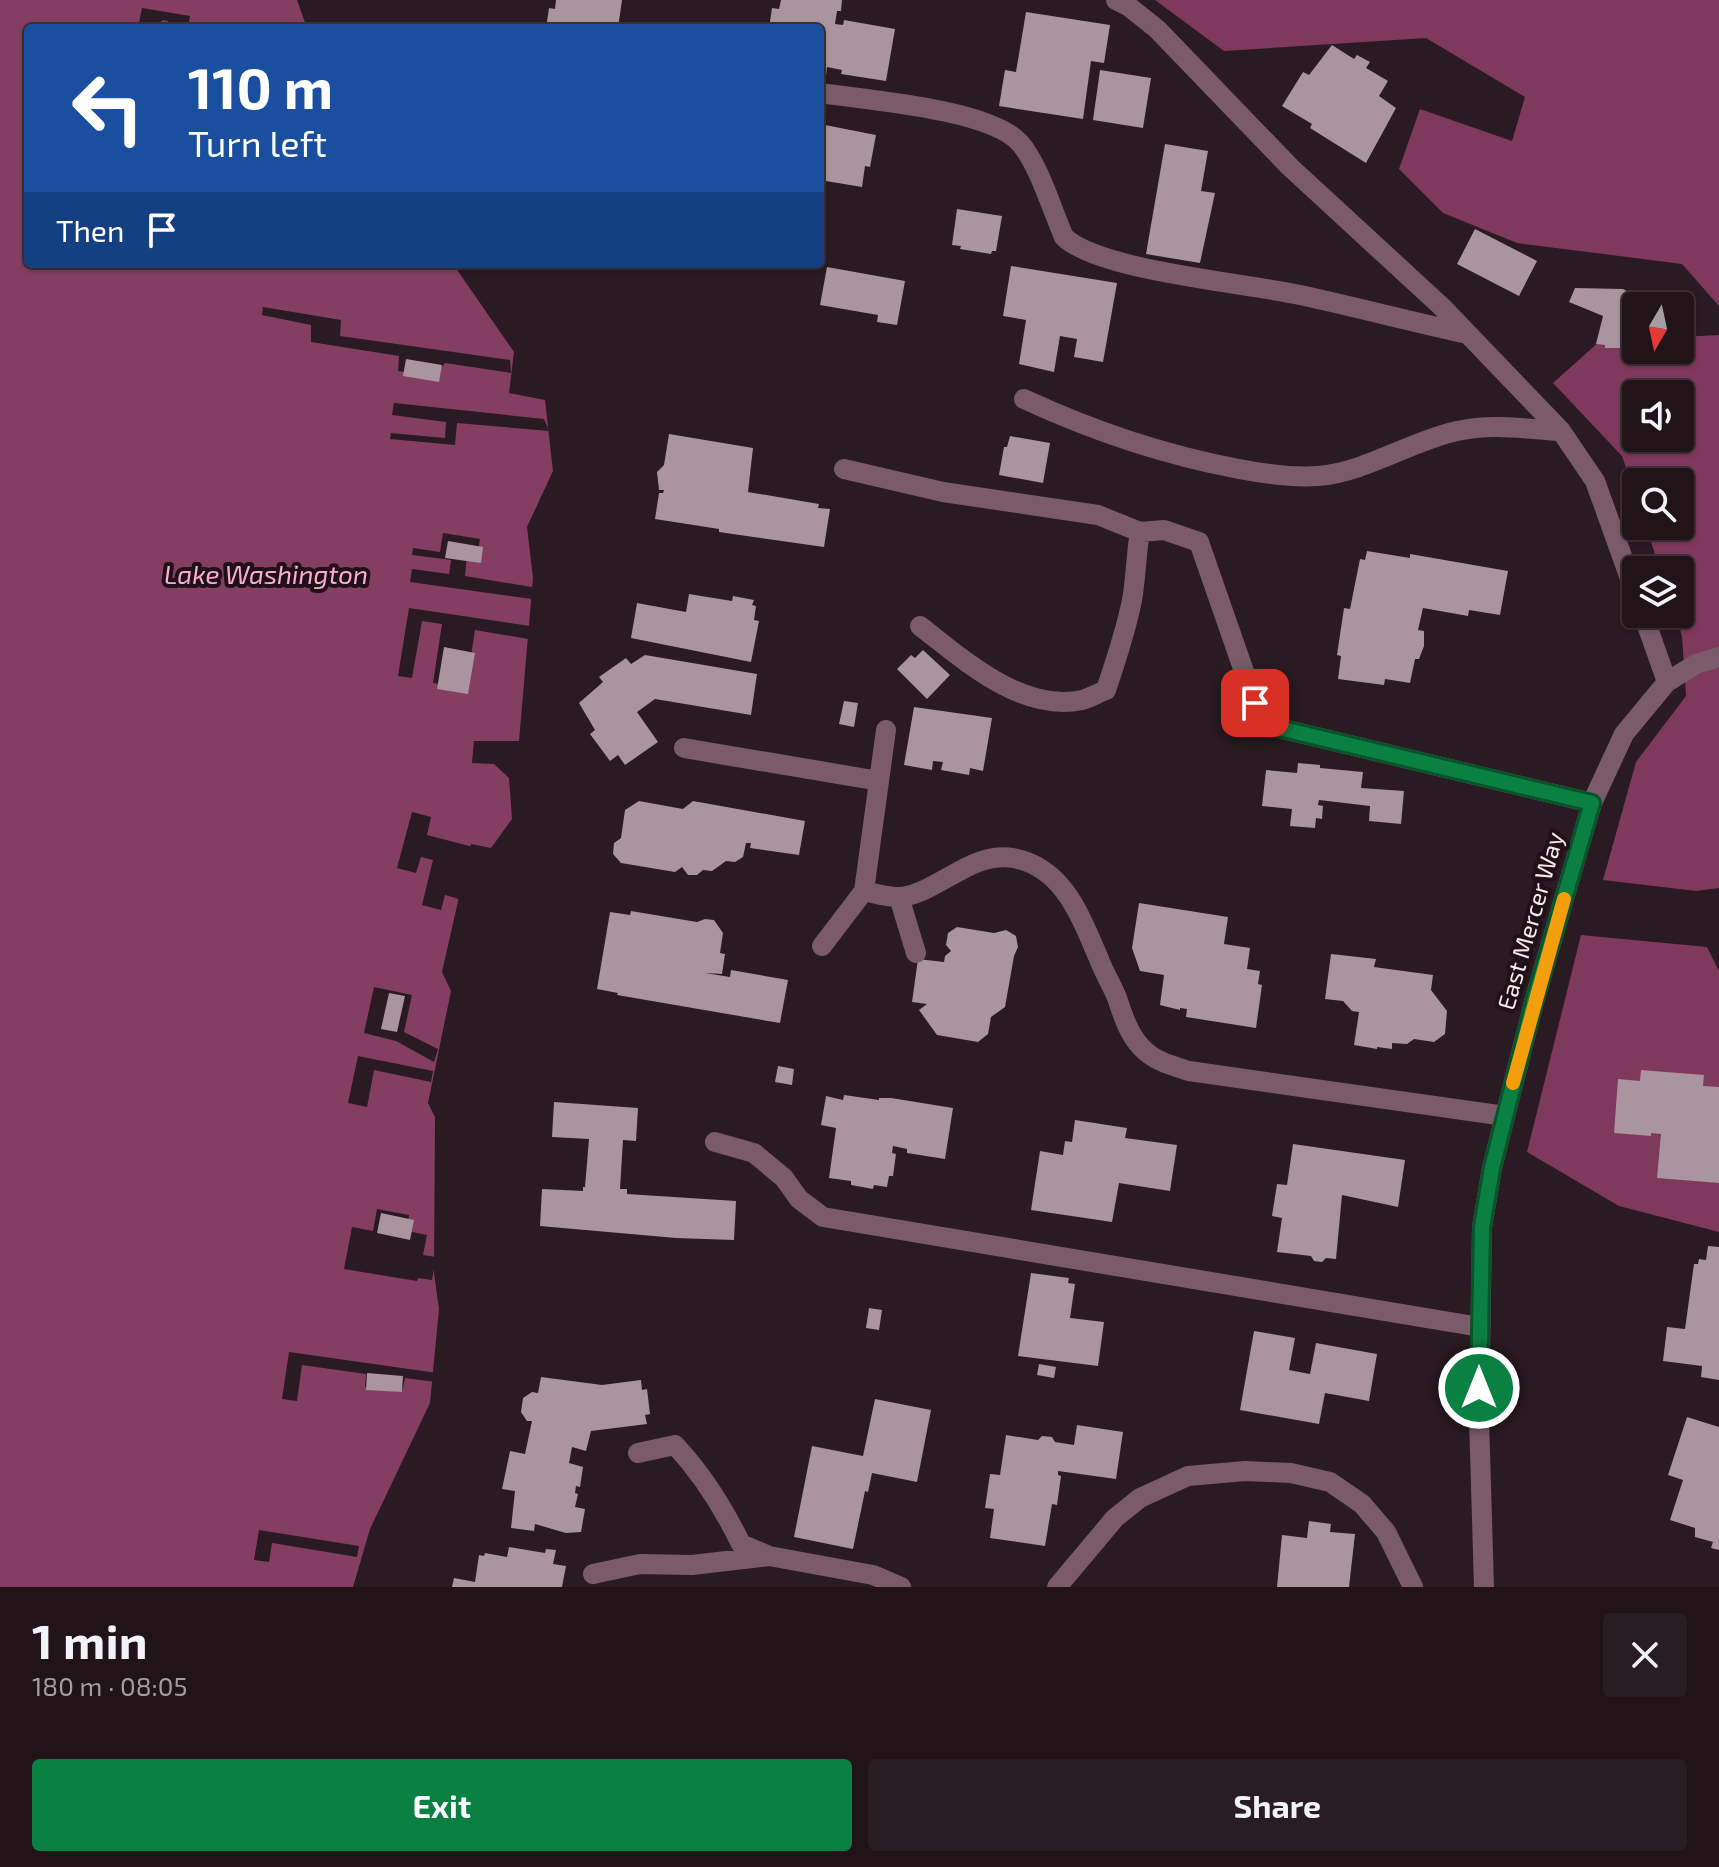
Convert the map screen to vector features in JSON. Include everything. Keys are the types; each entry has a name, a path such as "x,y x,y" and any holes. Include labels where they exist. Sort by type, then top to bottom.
{"street":[{"path":"1116,0 1157,29 1290,167 1468,334 1561,431 1595,481 1622,556"},
{"path":"824,94 976,120 1008,134 1025,150 1064,237 1073,246 1118,261 1300,295 1468,334"},
{"path":"1024,399 1101,432 1152,449 1275,476 1320,476 1456,431 1493,425 1561,431"},
{"path":"844,469 943,492 1098,515 1140,532 1164,530 1199,542 1255,703 1283,729 1592,803"},
{"path":"920,626 997,682 1022,693 1058,701 1084,700 1106,690 1121,647 1133,596 1134,564 1140,532"},
{"path":"1648,628 1667,682"},
{"name":"East Mercer Way","path":"1484,1587 1479,1418 1482,1227 1505,1116 1535,998 1592,803 1624,734 1667,682 1696,664 1719,657"},
{"path":"822,946 864,891 886,730"},
{"path":"684,748 879,781"},
{"path":"864,891 899,897 935,884 989,857 1014,858 1040,869 1061,884 1076,906 1125,1023 1140,1046 1159,1061 1189,1071 1505,1116"},
{"path":"899,897 916,953"},
{"path":"715,1142 754,1153 784,1178 799,1199 823,1217 1480,1327"},
{"path":"638,1453 675,1445 700,1471 741,1544 769,1556 873,1575 901,1587"},
{"path":"1057,1587 1115,1518 1140,1498 1188,1476 1245,1471 1291,1473 1330,1482 1362,1504 1386,1532 1413,1587"},
{"path":"593,1574 640,1564 692,1565 769,1556"}],"shaded area":[{"path":"1155,0 1719,0 1719,306 1682,264 1517,243 1443,213 1399,169 1420,109 1512,141 1525,97 1426,38 1224,51"},
{"path":"1719,335 1719,888 1696,891 1603,880 1636,762 1686,696 1679,628 1694,628 1694,556 1656,556 1650,540 1694,540 1694,468 1626,468 1622,456 1553,383 1600,341 1622,340 1622,364 1694,364 1694,336"},
{"path":"1581,935 1707,947 1719,971 1719,1232 1619,1206 1527,1152"}],"water":[{"name":"Lake Washington","path":"0,0 297,0 306,24 24,24 24,268 456,268 514,352 509,393 545,400 553,471 527,527 533,578 519,741 474,741 472,763 494,764 509,778 512,819 491,848 471,844 442,972 451,991 428,1103 435,1117 434,1273 439,1309 430,1403 370,1529 353,1587 0,1587"}],"pier":[{"path":"142,8 190,16 189,24 170,24 163,20 158,24 139,24"},
{"path":"263,307 341,320 340,336 510,360 511,373 445,363 434,377 398,371 399,356 311,342 311,325 262,315"},
{"path":"394,403 544,419 549,431 457,423 455,445 390,439 391,433 445,438 446,422 392,415"},
{"path":"443,533 480,539 477,557 467,556 465,576 532,587 532,599 410,582 412,569 449,574 451,560 412,555 413,548 440,552"},
{"path":"409,608 530,626 528,639 475,630 466,689 433,683 442,624 422,621 412,678 398,676"},
{"path":"412,812 431,817 427,835 473,847 459,899 445,895 441,910 422,905 433,860 421,857 416,873 397,868"},
{"path":"374,987 412,995 404,1032 438,1049 434,1062 396,1041 364,1033"},
{"path":"358,1056 433,1071 431,1082 374,1070 367,1107 348,1103"},
{"path":"377,1209 409,1215 407,1231 427,1235 423,1255 436,1257 432,1280 418,1278 417,1281 344,1269 352,1227 373,1231"},
{"path":"289,1352 437,1373 436,1382 405,1378 402,1392 365,1387 366,1374 302,1365 297,1401 282,1399"},
{"path":"259,1530 359,1546 357,1557 272,1543 269,1562 254,1560"}],"building":[{"path":"556,0 622,0 619,24 547,24 549,8 555,9"},
{"path":"781,0 842,0 835,24 843,25 844,20 895,29 886,81 841,74 842,70 827,67 824,76 824,24 770,24 772,8 779,9"},
{"path":"1026,12 1110,25 1104,63 1091,61 1083,119 999,106 1005,70 1016,72"},
{"path":"1332,45 1354,59 1357,55 1370,62 1366,68 1388,81 1379,96 1396,108 1366,163 1310,128 1312,124 1282,106 1303,72 1309,75"},
{"path":"1100,70 1151,78 1143,128 1093,120"},
{"path":"824,125 876,135 870,167 865,166 862,187 824,181"},
{"path":"1165,144 1208,151 1201,191 1215,193 1200,263 1146,254"},
{"path":"957,209 1002,216 996,251 991,254 952,245"},
{"path":"1475,229 1537,261 1519,296 1457,264"},
{"path":"1011,266 1117,283 1103,362 1074,357 1077,339 1060,336 1054,372 1019,364 1026,320 1003,316"},
{"path":"827,267 905,281 897,325 877,322 878,315 820,305"},
{"path":"1575,288 1623,289 1629,292 1622,292 1622,348 1605,348 1605,345 1596,344 1603,316 1569,302"},
{"path":"406,359 442,365 439,382 403,376"},
{"path":"669,434 753,448 748,492 819,504 818,508 830,509 824,547 655,519 659,493 664,490 659,490 657,472 664,465"},
{"path":"1010,436 1050,443 1043,483 999,475 1004,447 1007,447"},
{"path":"448,541 483,547 481,563 445,558"},
{"path":"1367,551 1410,558 1410,554 1508,571 1500,615 1469,610 1468,616 1423,608 1418,630 1424,631 1424,646 1419,659 1415,659 1410,683 1385,679 1384,685 1338,679 1341,656 1337,655 1344,608 1350,609 1360,559 1365,560"},
{"path":"689,594 732,601 733,596 754,600 754,620 759,621 751,662 631,638 637,603 686,612"},
{"path":"444,647 475,653 468,694 437,689"},
{"path":"923,650 950,675 927,699 897,669 911,655 915,658"},
{"path":"645,655 757,674 751,715 655,699 637,712 658,742 625,765 618,755 610,761 590,734 595,730 579,703 603,682 599,677 626,658 631,664"},
{"path":"844,701 858,703 854,727 839,724"},
{"path":"914,707 992,718 983,771 970,768 969,775 941,770 943,762 933,761 932,770 904,765"},
{"path":"1298,763 1363,772 1361,788 1404,791 1401,824 1369,821 1370,806 1319,800 1318,805 1323,806 1322,819 1316,818 1315,828 1290,826 1292,809 1262,806 1266,770 1297,773"},
{"path":"639,801 683,809 693,801 805,821 799,855 750,848 751,843 746,843 743,857 735,862 726,861 712,871 703,870 697,875 688,875 682,867 675,872 621,863 613,854 614,843 621,838 625,810"},
{"path":"1139,903 1228,917 1224,944 1250,948 1247,969 1260,971 1258,984 1262,985 1256,1028 1186,1017 1187,1009 1160,1005 1164,975 1140,971 1132,948"},
{"path":"631,911 697,922 714,920 723,933 720,953 725,954 722,974 705,973 730,977 731,970 788,980 780,1023 597,989 610,912 630,915"},
{"path":"957,927 994,933 1006,930 1016,936 1018,947 1005,1007 991,1017 988,1034 978,1042 937,1035 919,1010 927,1004 912,1002 918,959 944,962 951,951 946,945 948,933"},
{"path":"1331,954 1376,959 1374,967 1433,975 1431,990 1447,1011 1445,1034 1434,1042 1414,1039 1407,1044 1392,1043 1392,1049 1354,1045 1359,1012 1352,1011 1343,1001 1325,999"},
{"path":"389,993 405,996 397,1032 381,1029"},
{"path":"778,1066 794,1069 792,1085 775,1082"},
{"path":"1641,1070 1704,1075 1703,1086 1719,1087 1719,1183 1657,1178 1661,1134 1614,1133 1618,1079 1640,1081"},
{"path":"844,1095 879,1100 891,1098 953,1108 945,1159 907,1153 907,1149 893,1146 892,1153 896,1154 893,1176 889,1176 887,1187 874,1185 873,1189 851,1185 851,1181 829,1178 836,1128 821,1125 826,1096 843,1100"},
{"path":"554,1102 638,1108 636,1141 623,1140 620,1189 627,1189 627,1194 736,1201 734,1240 540,1226 542,1189 583,1191 585,1187 589,1139 552,1137"},
{"path":"1075,1120 1127,1128 1125,1138 1177,1145 1170,1191 1119,1183 1112,1222 1031,1210 1040,1151 1063,1155 1065,1141 1072,1142"},
{"path":"1293,1144 1405,1160 1398,1207 1342,1195 1336,1259 1326,1258 1322,1262 1314,1261 1311,1256 1277,1252 1282,1218 1272,1216 1277,1184 1287,1185"},
{"path":"381,1213 414,1220 410,1240 377,1233"},
{"path":"1708,1246 1719,1247 1719,1380 1701,1377 1702,1366 1663,1361 1667,1327 1685,1329 1694,1264 1698,1264 1699,1259 1706,1260"},
{"path":"1031,1273 1069,1278 1068,1283 1075,1284 1070,1318 1104,1322 1098,1366 1018,1356"},
{"path":"869,1308 882,1310 879,1330 866,1328"},
{"path":"1254,1331 1295,1338 1289,1370 1310,1374 1316,1343 1377,1354 1369,1401 1325,1393 1319,1424 1240,1410"},
{"path":"1039,1364 1056,1367 1054,1378 1037,1375"},
{"path":"367,1373 403,1376 402,1392 366,1390"},
{"path":"541,1377 602,1385 641,1380 642,1390 647,1389 650,1414 645,1415 647,1424 591,1431 586,1451 572,1447 569,1463 583,1467 580,1487 576,1486 575,1493 578,1494 575,1507 585,1509 581,1532 566,1533 535,1524 534,1531 511,1528 515,1491 502,1489 510,1451 525,1454 532,1421 527,1421 521,1412 523,1398 532,1392 538,1393"},
{"path":"875,1399 931,1410 917,1482 872,1473 868,1492 865,1491 853,1549 794,1537 812,1446 863,1456"},
{"path":"1687,1417 1719,1427 1719,1550 1711,1548 1713,1542 1695,1537 1695,1528 1670,1520 1683,1480 1668,1475"},
{"path":"1077,1425 1123,1432 1116,1479 1058,1471 1061,1476 1057,1505 1052,1504 1045,1546 990,1538 994,1509 985,1508 990,1474 1000,1475 1006,1435 1038,1440 1042,1436 1052,1437 1055,1442 1074,1445"},
{"path":"1309,1521 1331,1524 1330,1532 1355,1534 1349,1587 1277,1587 1282,1535 1307,1538"},
{"path":"509,1547 545,1553 546,1549 556,1550 553,1564 566,1566 562,1587 452,1587 454,1578 475,1582 479,1555 484,1556 485,1553 507,1557"}],"slow traffic":[{"path":"1513,1083 1564,899"}],"route":[{"path":"1255,703 1283,729 1592,803 1535,998 1492,1168 1482,1227 1479,1388"}]}
